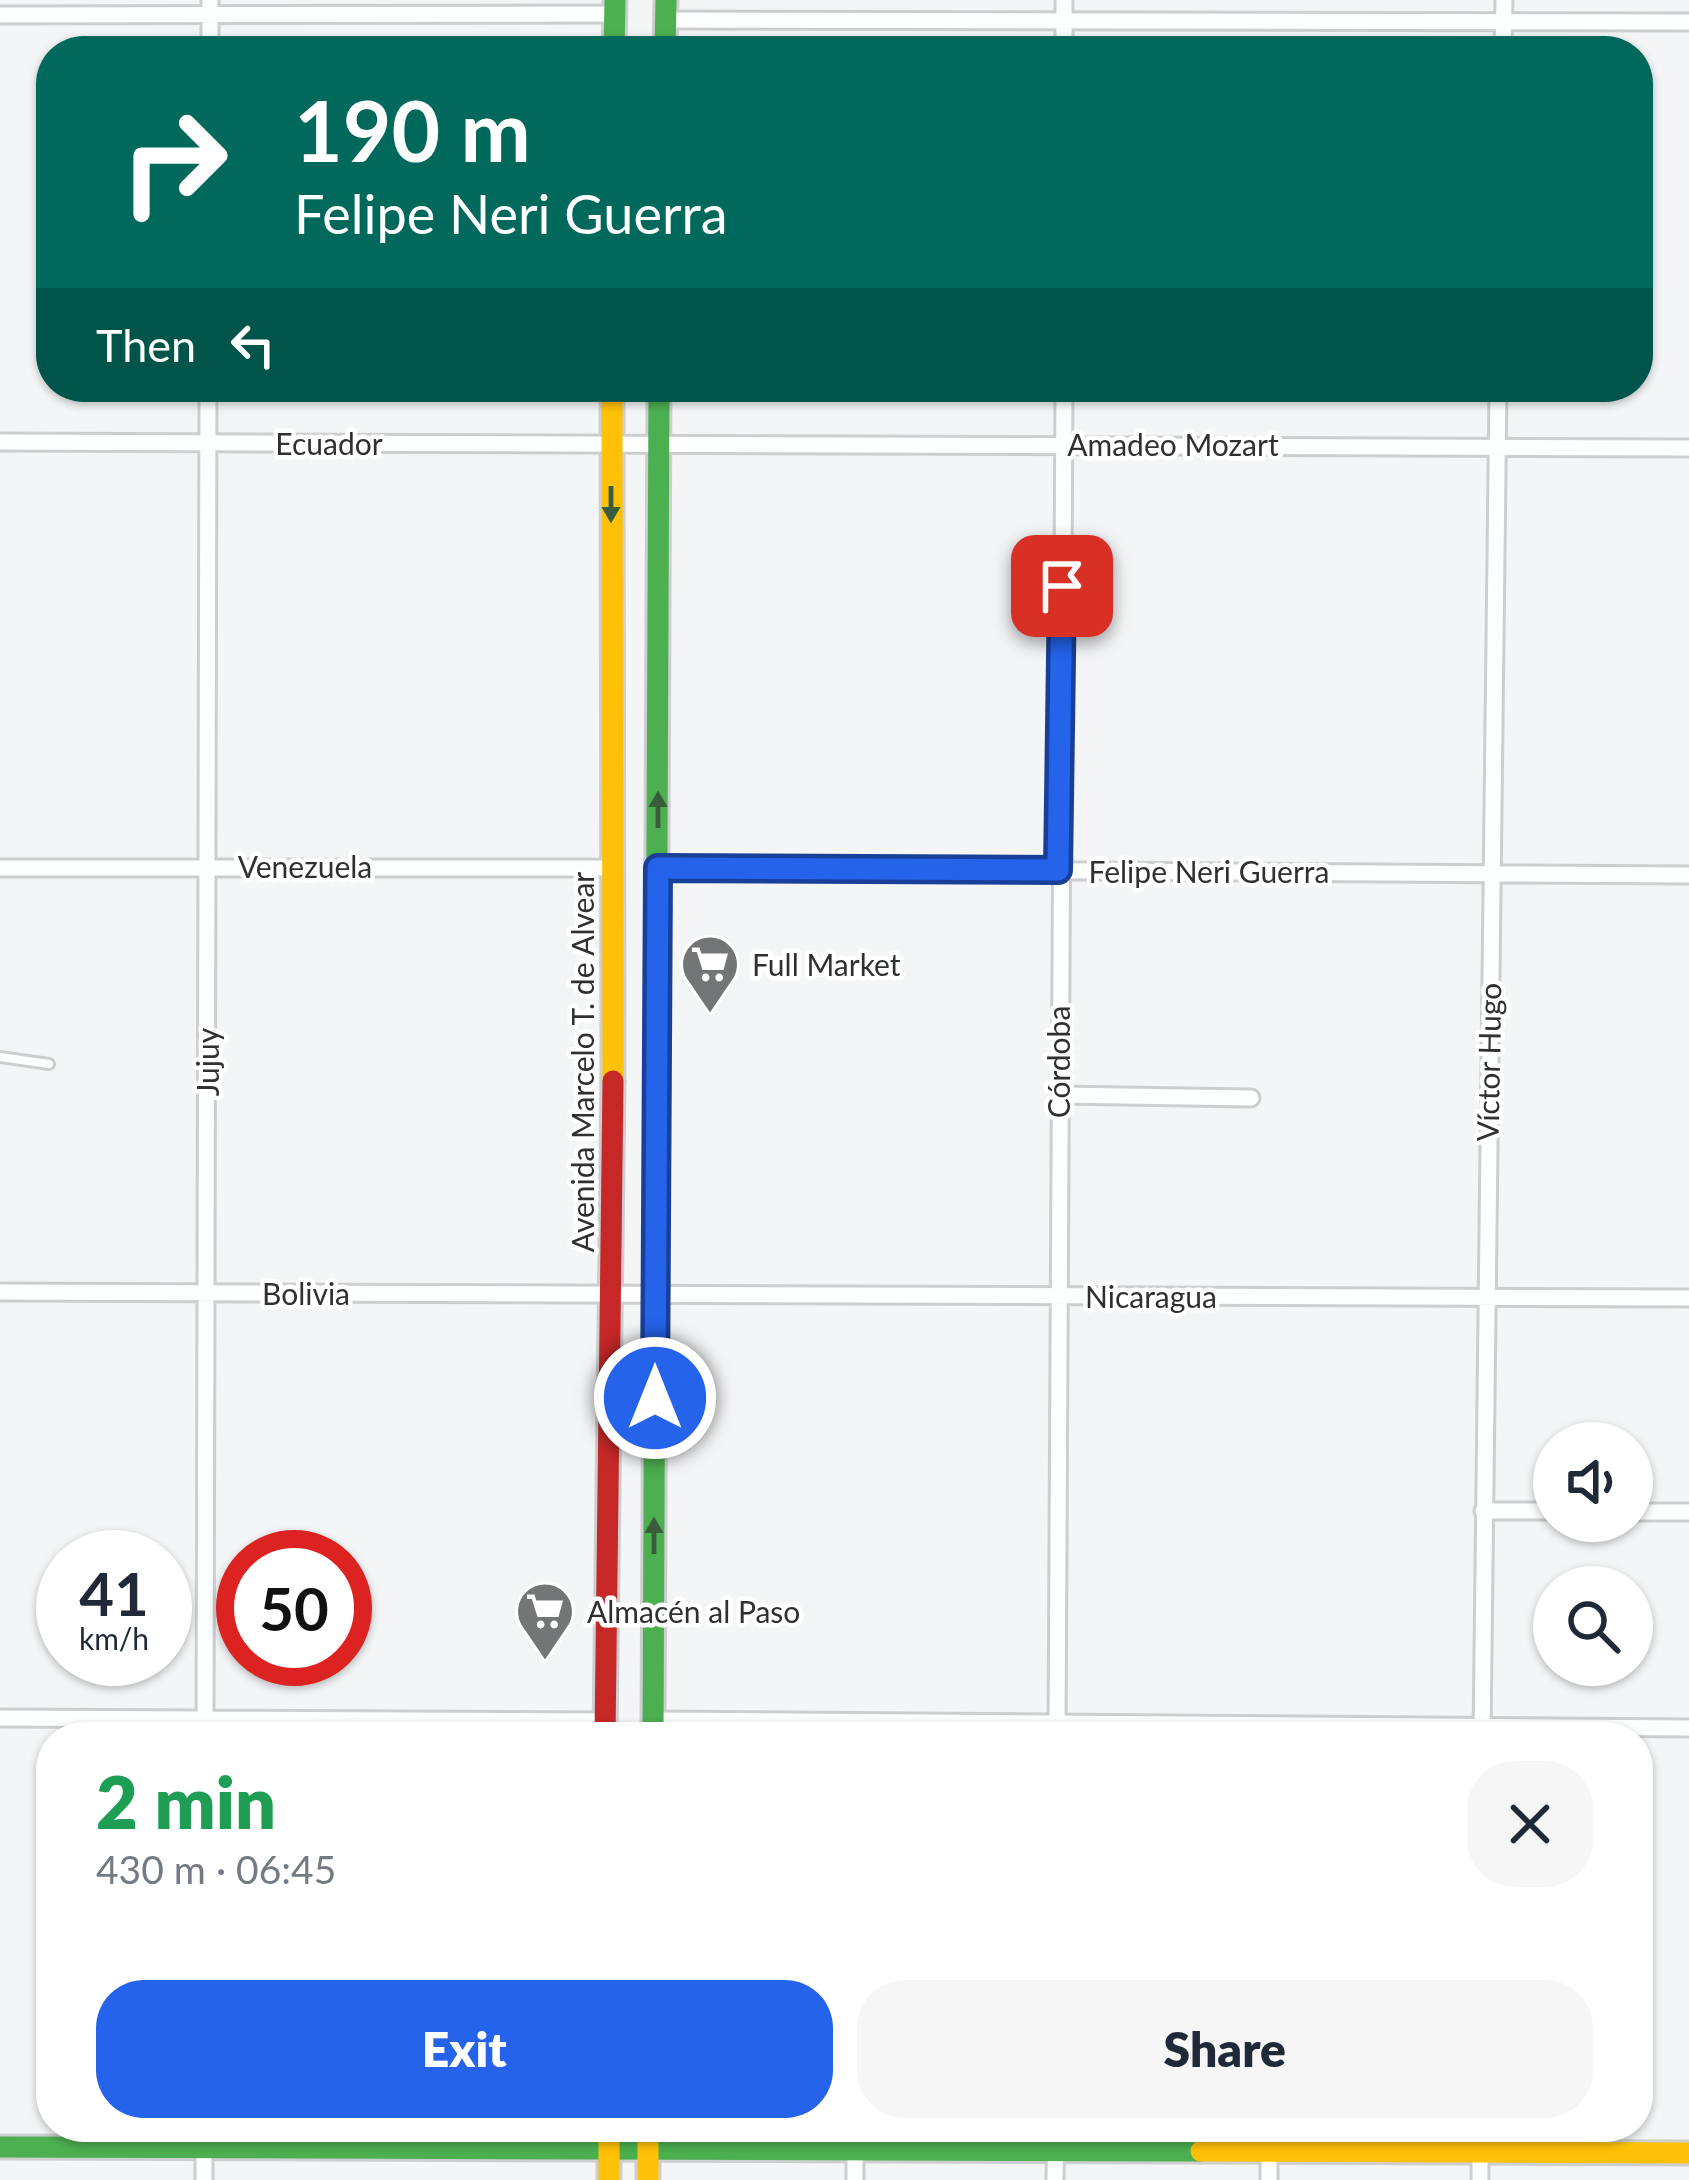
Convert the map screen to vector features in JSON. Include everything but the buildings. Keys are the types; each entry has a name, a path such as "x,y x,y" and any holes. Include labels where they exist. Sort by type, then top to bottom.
{"main road":[{"name":"Avenida Marcelo T. de Alvear","path":"605,1722 613,1295 612,402"},
{"path":"654,1722 659,402"},
{"path":"0,2147 102,2142"},
{"path":"609,2142 609,2180"},
{"path":"648,2142 648,2180"},
{"path":"742,2142 855,2148 976,2142"},
{"path":"1127,2142 1269,2150 1689,2153"}],"street":[{"path":"1064,0 1064,36"},
{"path":"1504,0 1504,36"},
{"path":"0,15 210,8 615,7"},
{"path":"666,10 1064,19 1689,22"},
{"name":"Jujuy","path":"205,1722 208,402"},
{"name":"Córdoba","path":"1057,1722 1064,402"},
{"name":"Víctor Hugo","path":"1482,1722 1498,402"},
{"name":"Ecuador","path":"0,442 658,441"},
{"name":"Amadeo Mozart","path":"658,441 1689,448"},
{"name":"Venezuela","path":"0,868 610,868"},
{"name":"Felipe Neri Guerra","path":"658,868 1689,875"},
{"path":"1058,1096 1251,1098"},
{"name":"Bolivia","path":"0,1292 613,1295"},
{"name":"Nicaragua","path":"613,1295 1689,1298"},
{"path":"1484,1511 1533,1511"},
{"path":"1653,1512 1689,1512"},
{"path":"0,1718 82,1722"},
{"path":"1653,1729 1689,1728"},
{"path":"204,2142 204,2180"},
{"path":"1055,2180 1056,2142"},
{"path":"1480,2142 1480,2180"},
{"path":"855,2148 855,2180"},
{"path":"1269,2150 1269,2180"}],"lane":[{"path":"0,1057 49,1064"}],"traffic: fast":[{"path":"614,36 615,0"},
{"path":"665,36 666,0"},
{"path":"653,1722 659,402"},
{"path":"0,2147 1201,2151"}],"traffic: slow":[{"path":"612,402 613,1081"},
{"path":"609,2142 609,2180"},
{"path":"648,2142 648,2180"},
{"path":"1201,2151 1689,2153"}],"traffic: jam":[{"path":"605,1722 613,1081"}],"place":[{"name":"Full Market","path":"710,1015"},
{"name":"Almacén al Paso","path":"545,1662"}],"route":[{"path":"655,1398 658,868 1058,870 1062,586"}]}
